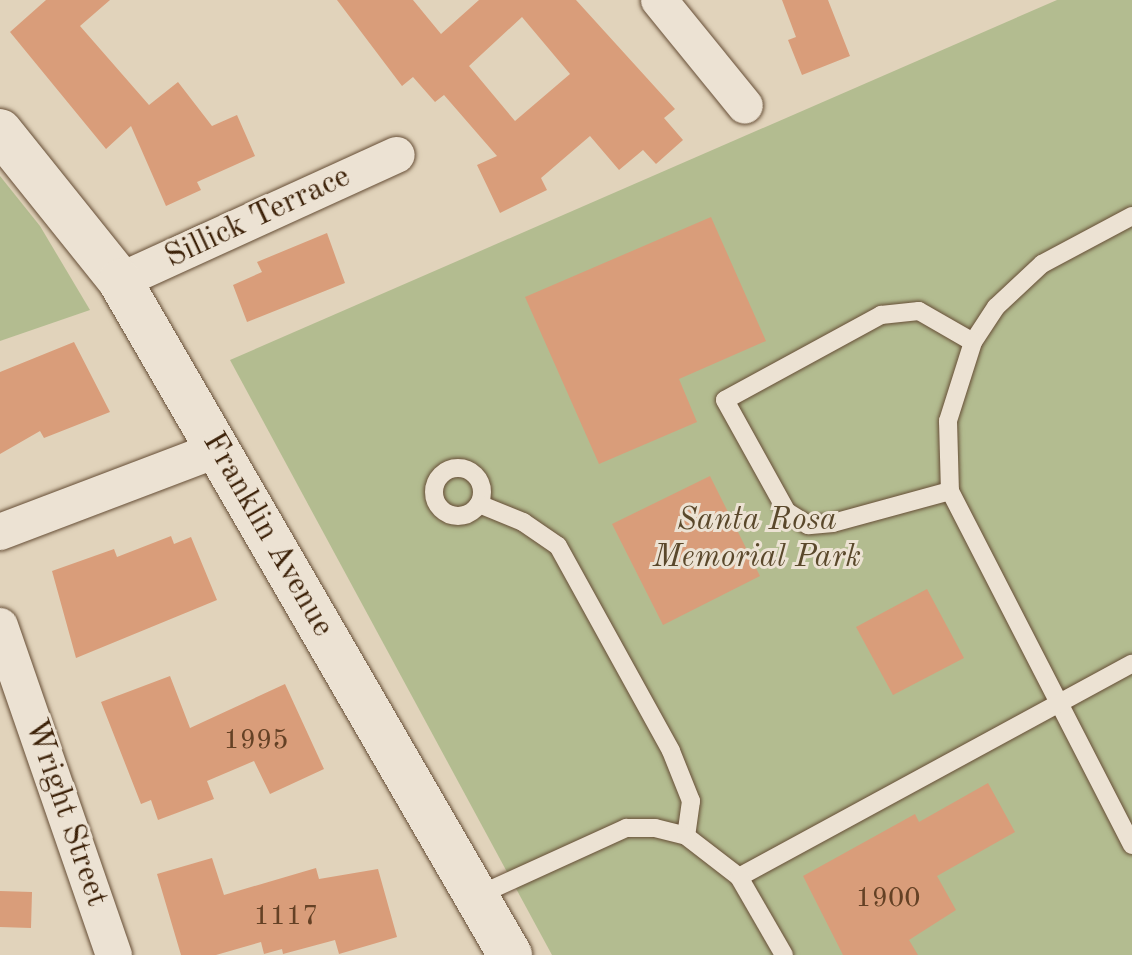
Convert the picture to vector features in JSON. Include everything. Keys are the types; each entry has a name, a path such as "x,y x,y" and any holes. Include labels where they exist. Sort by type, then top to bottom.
{"main road":[{"name":"Franklin Avenue","path":"0,131 120,281 216,450 479,895 510,955"}],"street":[{"path":"659,0 745,106"},
{"name":"Sillick Terrace","path":"120,281 397,155"},
{"path":"0,532 216,450"},
{"name":"Wright Street","path":"0,626 114,955"}],"lane":[{"path":"1132,216 1042,264 996,307 973,342 948,421 950,491 1056,705 1132,845"},
{"path":"950,491 833,523 808,525 787,512 725,400 881,315 919,311 973,342"},
{"path":"479,504 523,522 558,546 671,751 691,801 686,836"},
{"path":"739,877 1132,664"},
{"path":"479,895 626,828 686,836 739,877 784,955"}],"green space":[{"name":"Santa Rosa Memorial Park","path":"1057,0 1132,0 1132,955 552,955 230,360"},
{"path":"0,176 40,226 90,310 0,341"}],"building":[{"path":"46,0 110,0 80,26 149,105 178,82 212,126 237,115 255,156 197,182 201,190 166,206 131,126 106,149 10,32"},
{"path":"337,0 413,0 441,34 479,0 576,0 675,109 664,118 683,140 656,164 643,150 619,170 590,136 541,178 547,190 500,213 477,165 497,156 444,95 435,102 413,77 402,86","holes":["522,17 570,74 515,121 469,66"]},
{"path":"782,0 828,0 850,56 802,75 788,40 796,37"},
{"path":"711,217 766,341 679,379 697,422 599,464 525,297"},
{"path":"327,233 345,283 247,322 233,285 262,272 257,262"},
{"path":"74,342 110,412 44,438 40,431 0,454 0,372"},
{"path":"710,476 760,576 663,625 612,524"},
{"path":"171,536 174,544 191,537 217,600 76,658 52,571 114,549 117,557"},
{"path":"927,589 964,658 893,695 856,627"},
{"path":"170,676 190,728 285,684 324,769 270,794 254,761 207,781 214,799 158,820 151,800 141,804 101,702"},
{"path":"988,783 1015,832 937,876 956,910 909,940 918,955 843,955 803,876 915,814 919,822"},
{"path":"212,858 224,895 316,868 319,879 378,869 397,937 339,954 335,940 283,954 282,949 264,954 261,942 216,955 181,955 157,874"},
{"path":"0,891 32,892 31,928 0,927"}]}
